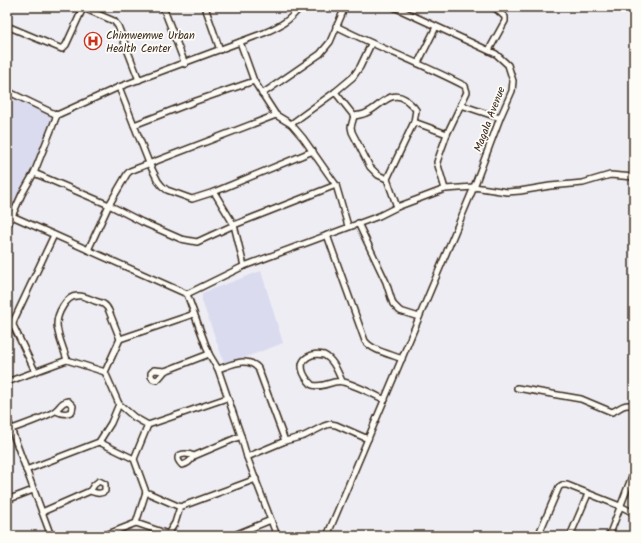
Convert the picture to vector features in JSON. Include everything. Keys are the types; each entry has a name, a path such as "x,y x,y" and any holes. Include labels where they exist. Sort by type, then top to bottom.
{"street":[{"path":"162,7 185,64"},
{"path":"206,7 220,50"},
{"path":"7,227 22,194 34,173 57,115 119,87 185,64 280,26 300,7"},
{"path":"262,94 320,54 330,42 345,7"},
{"name":"Magala Avenue","path":"327,536 474,187 500,118 512,91 513,81 508,65 502,59 489,50 394,7"},
{"path":"489,50 505,21 505,17 494,7"},
{"path":"7,26 62,49 66,45 82,8 114,21 118,26 139,80"},
{"path":"336,26 371,44 418,63 465,86 466,92 462,105 447,134 437,162 445,189"},
{"path":"418,63 436,27"},
{"path":"240,42 254,81 276,115 291,124 313,151 336,185 348,226"},
{"path":"291,124 335,92 357,72 371,44"},
{"path":"134,125 254,81"},
{"path":"119,87 149,163 158,181 168,190 192,199 214,192 313,151"},
{"path":"7,91 57,115"},
{"path":"335,92 354,116"},
{"path":"354,116 366,113 389,98 397,95 401,96 416,110 414,122 388,179 397,208"},
{"path":"462,105 500,118"},
{"path":"88,250 109,205 126,174 135,168 276,115"},
{"path":"354,116 351,127 352,132 370,167 378,175 388,179"},
{"path":"414,122 447,134"},
{"path":"34,173 109,205 142,222 181,239 192,242 206,239 234,225 336,185"},
{"path":"187,294 244,266 348,226 379,216 445,189 474,187 507,192 583,183 610,175 634,177"},
{"path":"214,192 234,225 244,266"},
{"path":"12,216 187,294 209,354 218,369 247,457 277,536"},
{"path":"358,223 386,282 393,304 400,311 419,317"},
{"path":"35,371 14,325 14,320 54,235"},
{"path":"326,235 366,341 373,348 402,359"},
{"path":"67,360 57,329 57,322 65,303 70,298 82,296 103,304 107,307 120,339 105,372 119,404 148,425"},
{"path":"120,339 194,314"},
{"path":"165,370 209,354"},
{"path":"342,381 334,365 324,355 312,355 303,360 301,365 305,378 312,385 322,387 331,383 342,381 385,400"},
{"path":"7,382 67,360 105,372"},
{"path":"218,369 243,361 250,362 258,368 285,442"},
{"path":"517,388 581,399 612,412 621,406 634,406"},
{"path":"136,523 146,492 134,459 148,425 227,398"},
{"path":"26,470 99,442 112,423 119,404"},
{"path":"12,429 56,411"},
{"path":"7,418 51,536"},
{"path":"247,457 304,436 330,424 336,425 368,439"},
{"path":"194,456 241,436"},
{"path":"99,442 134,459"},
{"path":"609,536 634,472"},
{"path":"146,492 180,507 256,479"},
{"path":"538,536 558,487 562,485 620,506 634,513"},
{"path":"7,500 33,490"},
{"path":"42,512 90,491"},
{"path":"570,536 588,494"},
{"path":"103,536 136,523 168,535 175,523 180,507"},
{"path":"232,536 271,520"}],"shaded area":[{"path":"7,94 54,117 7,226"},
{"path":"261,271 283,343 225,365 202,301 202,293"}],"waterway":[{"path":"630,7 634,11"}],"place":[{"name":"Chimwemwe Urban Health Center","path":"93,41"}]}
